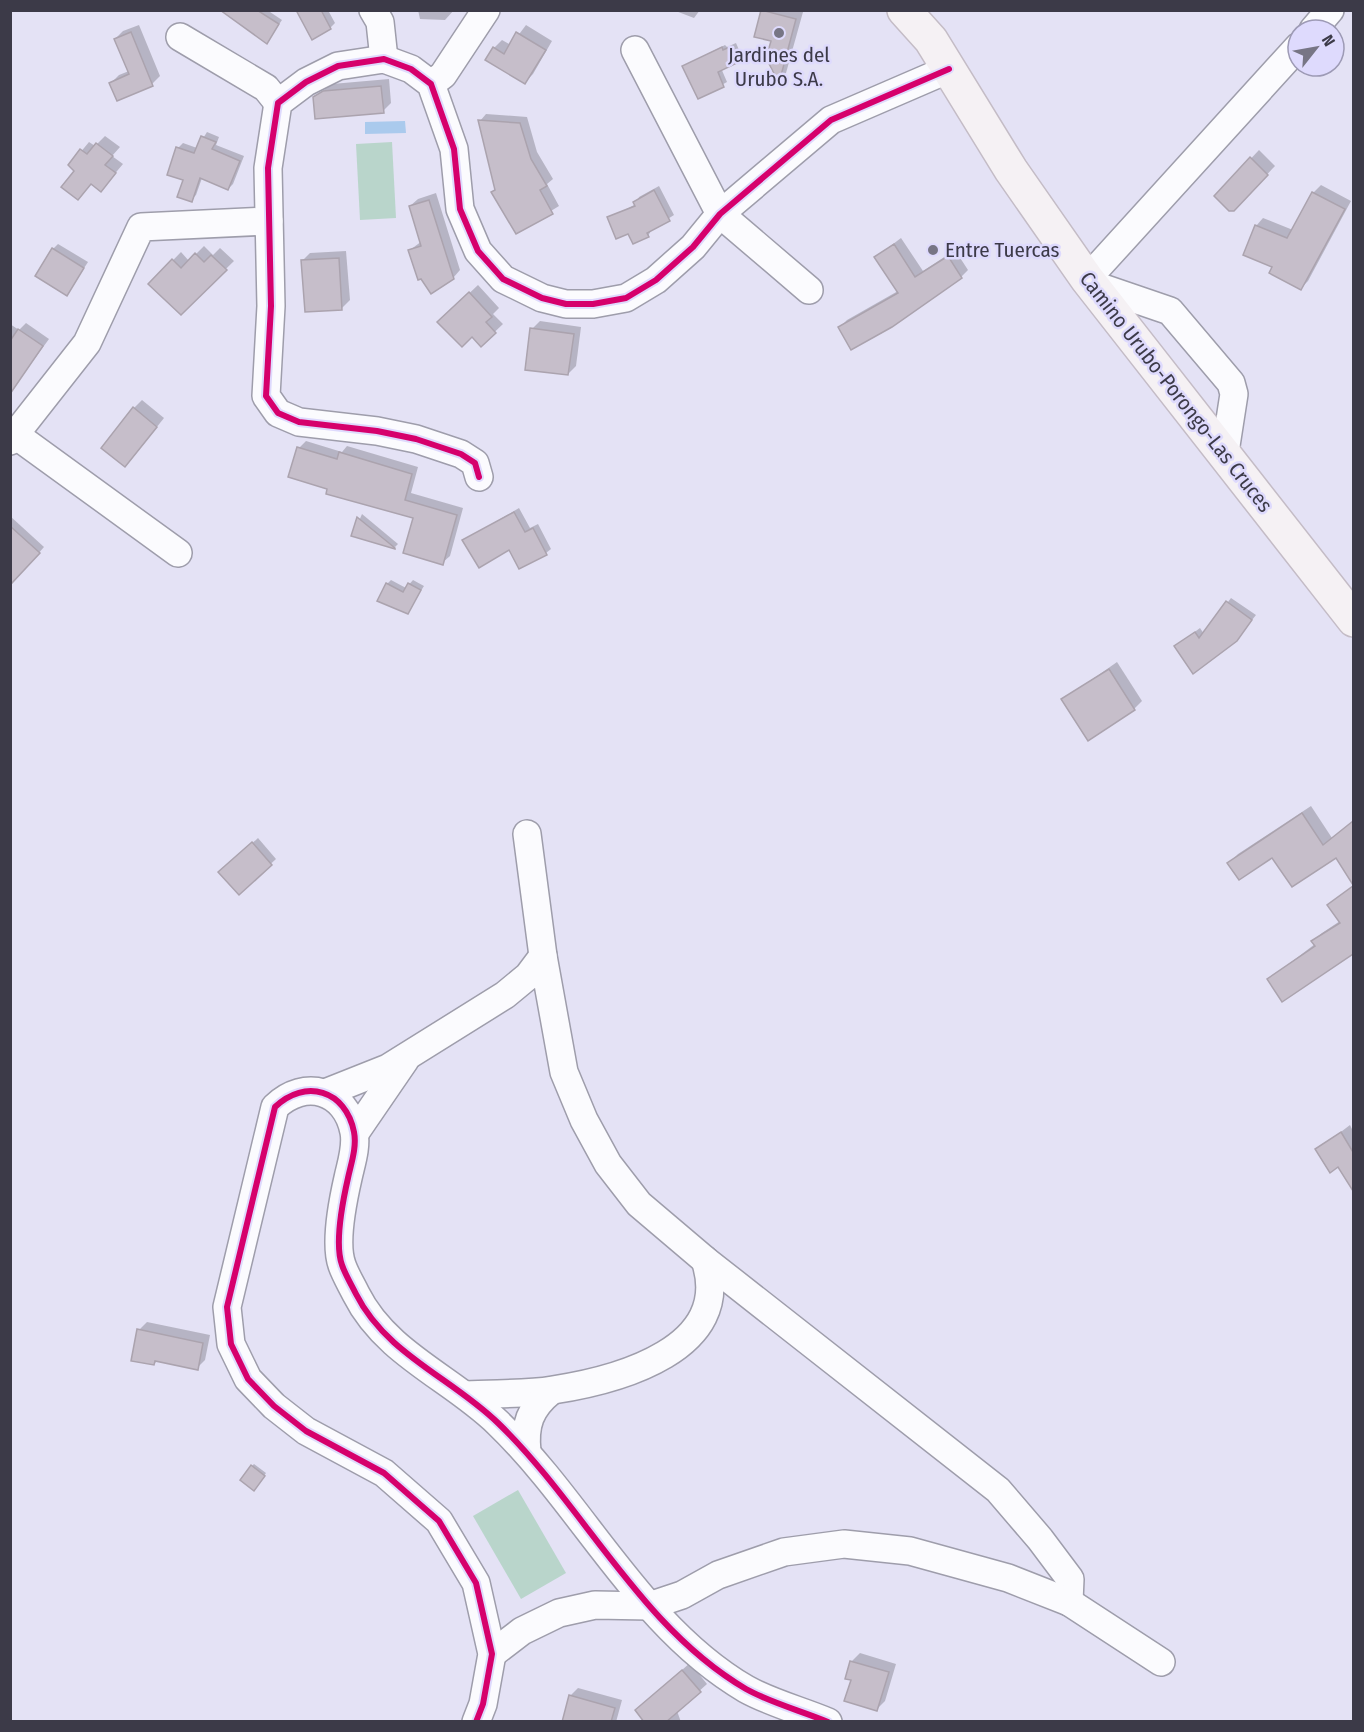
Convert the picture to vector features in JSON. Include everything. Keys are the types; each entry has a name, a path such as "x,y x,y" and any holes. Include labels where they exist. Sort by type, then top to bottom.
{"main road":[{"name":"Camino Urubo-Porongo-Las Cruces","path":"904,10 931,40 1011,170 1090,282 1225,452 1353,620"}],"street":[{"path":"374,10 380,22 384,59"},
{"path":"431,84 443,75 486,10"},
{"path":"180,37 266,88 278,103"},
{"path":"635,50 720,214 809,290"},
{"path":"479,477 475,463 460,454 416,439 377,431 299,422 278,413 266,396 271,306 268,168 278,103 306,82 338,66 384,59 411,69 431,84 454,149 460,208 478,251 503,279 542,298 566,304 593,304 626,298 656,280 693,247 720,214 831,120 949,69"},
{"path":"1225,452 1234,394 1232,383 1170,311 1090,282 1286,61"},
{"path":"178,553 12,436 87,343 141,227 269,221"},
{"path":"528,834 543,956 564,1072 584,1120 608,1164 639,1204 705,1260 998,1490 1070,1579 1069,1602"},
{"path":"325,1093 388,1068 505,995 528,976 543,956"},
{"path":"355,1133 407,1056"},
{"path":"476,1722 483,1704 492,1654 476,1582 439,1521 384,1473 306,1431 274,1406 248,1379 231,1344 226,1307 275,1107 298,1091 312,1090 325,1093 337,1101 346,1112 355,1133 354,1153 340,1211 341,1263 365,1312 402,1352 466,1395 527,1452 649,1606 706,1661 748,1690 828,1722"},
{"path":"466,1395 551,1391 602,1380 655,1362 694,1332 705,1316 711,1298 711,1278 705,1260"},
{"path":"527,1452 525,1435 528,1417 538,1402 551,1391"},
{"path":"492,1654 522,1631 559,1613 595,1605 649,1606 682,1595 718,1575 784,1552 844,1545 910,1551 1008,1578 1069,1602 1161,1662"}],"green space":[{"path":"392,142 396,218 360,220 356,144"},
{"path":"518,1490 566,1573 521,1599 473,1516"}],"water":[{"path":"405,121 406,133 365,134 365,122"}],"building":[{"path":"220,10 257,10 279,24 267,44"},
{"path":"296,10 321,10 331,29 312,40"},
{"path":"761,10 796,19 779,83 766,58 771,41 754,37"},
{"path":"131,32 153,86 117,101 109,83 129,74 114,39"},
{"path":"516,32 546,50 525,84 485,60 493,47 504,54"},
{"path":"732,46 739,62 718,72 724,87 698,99 682,66 722,47 723,50"},
{"path":"381,86 384,113 315,119 313,97 323,91"},
{"path":"478,120 520,123 531,159 547,186 540,190 553,214 516,234 491,192 495,190"},
{"path":"201,136 216,142 212,149 240,161 228,190 200,178 192,202 177,197 183,180 167,175 176,147 194,153"},
{"path":"96,143 113,156 105,165 116,173 101,192 91,184 78,200 61,187 74,171 68,165 80,149 87,154"},
{"path":"1250,157 1268,175 1234,211 1229,211 1214,196"},
{"path":"654,190 670,221 647,233 649,237 633,244 628,234 616,239 607,217 635,206 633,202"},
{"path":"1312,192 1345,209 1301,290 1269,273 1272,267 1243,255 1255,225 1287,238"},
{"path":"429,200 454,279 431,294 421,279 418,280 408,250 421,246 409,206"},
{"path":"894,244 915,277 948,256 962,278 892,327 851,350 838,327 898,293 874,257"},
{"path":"52,248 84,268 67,296 35,276"},
{"path":"195,253 204,262 211,255 227,270 181,315 148,284 172,259 181,268"},
{"path":"339,258 342,310 305,312 301,260"},
{"path":"469,292 492,317 486,322 496,333 481,347 472,337 462,347 437,322"},
{"path":"530,328 574,334 568,375 525,370"},
{"path":"18,329 43,346 10,394 10,341"},
{"path":"133,407 157,427 125,467 101,448"},
{"path":"297,447 337,459 339,452 412,474 405,500 457,515 443,565 403,553 413,518 326,494 327,489 288,477"},
{"path":"514,512 525,532 533,528 547,555 519,569 509,550 479,568 462,540"},
{"path":"357,517 395,548 395,549 351,536"},
{"path":"10,526 40,553 10,585"},
{"path":"386,583 403,592 408,583 421,590 408,614 377,601"},
{"path":"1226,601 1252,620 1237,641 1193,674 1174,646 1195,632 1199,638"},
{"path":"1109,669 1135,710 1088,741 1061,699"},
{"path":"1302,813 1323,845 1353,821 1353,885 1336,858 1292,887 1272,858 1239,880 1227,863"},
{"path":"252,842 272,865 239,895 218,872"},
{"path":"1353,886 1353,954 1282,1002 1267,979 1315,946 1311,941 1340,923 1327,905"},
{"path":"1341,1132 1353,1152 1353,1191 1338,1167 1330,1173 1315,1149"},
{"path":"137,1329 203,1343 198,1370 155,1361 154,1365 131,1361"},
{"path":"251,1465 265,1476 254,1491 240,1480"},
{"path":"850,1661 889,1672 877,1711 844,1701 851,1680 845,1679"},
{"path":"682,1670 701,1692 666,1722 644,1722 635,1710"},
{"path":"569,1695 615,1708 611,1722 562,1722"}],"cycle path":[{"path":"479,477 475,463 461,454 416,439 377,431 299,422 278,413 266,396 271,306 268,168 278,103 306,82 338,66 384,59 411,69 431,84 454,149 460,209 478,251 503,279 542,298 566,304 593,304 626,298 656,280 693,247 720,214 831,120 949,69"},
{"path":"476,1722 483,1704 492,1654 476,1583 439,1521 384,1473 306,1431 274,1406 248,1379 231,1344 227,1307 275,1107 299,1093 311,1091 323,1093 342,1106 350,1118 355,1144 340,1222 340,1256 346,1275 356,1294 384,1333 498,1423 529,1456 644,1599 675,1633 708,1663 756,1694 828,1722"}],"place":[{"name":"Jardines del Urubo S.A.","path":"779,33"},
{"name":"Entre Tuercas","path":"933,250"}]}
